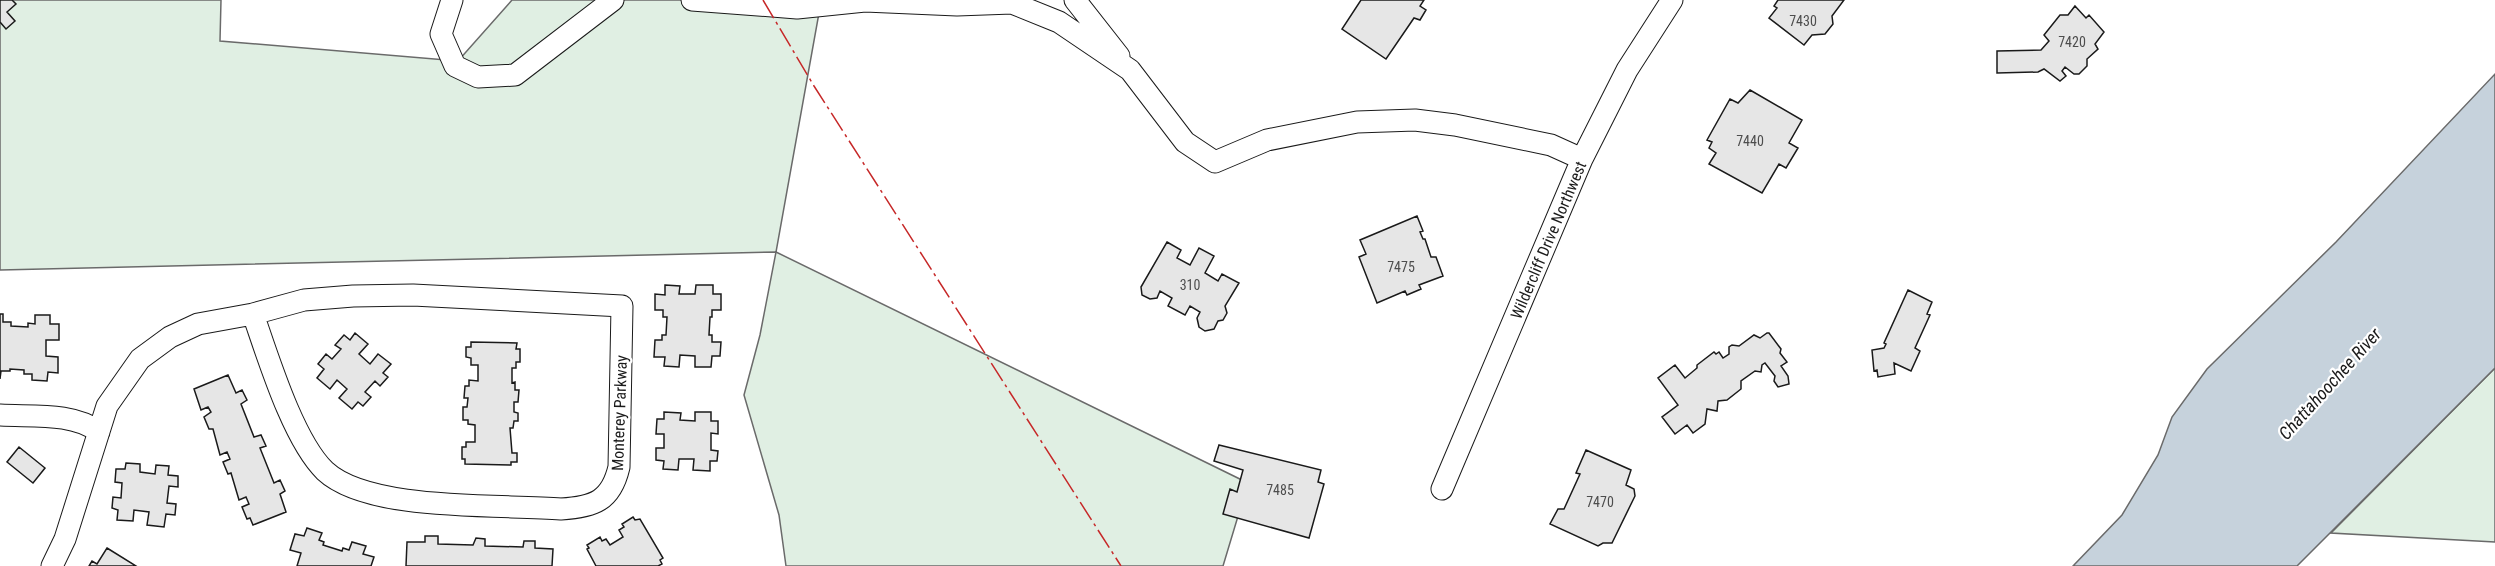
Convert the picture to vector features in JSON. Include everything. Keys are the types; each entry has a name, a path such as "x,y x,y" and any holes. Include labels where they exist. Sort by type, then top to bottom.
{"street":[{"path":"452,0 441,34 455,66 478,77 515,75 613,0"},
{"path":"692,0 797,8 864,1 957,5 1012,3 1059,22 1130,70"},
{"path":"1076,0 1185,142 1215,162 1267,140 1357,122 1415,120 1455,125 1551,145 1582,159"},
{"name":"Wildercliff Drive Northwest","path":"1443,489 1582,159 1627,70 1672,0"},
{"name":"Monterey Parkway","path":"52,566 65,539 107,406 117,388 140,359 155,346 198,324 254,314 304,300 414,295 622,306 619,467 615,483 606,496 594,503 580,508 561,509 420,502 371,494 345,485 325,471 308,450 278,384 254,314"},
{"path":"0,415 76,420 89,424 99,432"}],"green space":[{"path":"0,0 221,0 220,41 458,61 512,0 778,0 819,13 776,252 0,270"},
{"path":"776,252 1248,483 1223,566 786,566 779,515 744,395 760,335"},
{"path":"2495,368 2495,542 2331,533"}],"water":[{"name":"Chattahoochee River","path":"2495,74 2495,368 2297,566 2073,566 2122,515 2158,455 2172,417 2207,369 2336,242"}],"building":[{"path":"0,0 12,0 16,4 7,12 15,21 6,29 0,22"},
{"path":"1361,0 1424,0 1420,6 1426,10 1420,20 1414,18 1386,59 1342,29"},
{"path":"1778,0 1844,0 1832,16 1833,24 1825,34 1812,35 1804,45 1769,18 1777,8 1774,6"},
{"path":"2075,6 2086,18 2089,15 2104,32 2095,44 2098,49 2087,59 2087,66 2079,74 2074,74 2065,67 2062,71 2066,76 2060,81 2044,69 2038,72 1997,73 1997,51 2041,50 2049,41 2044,35 2060,15 2068,15"},
{"path":"1750,90 1802,120 1789,143 1798,148 1786,168 1779,164 1762,193 1709,164 1716,153 1709,148 1712,142 1707,140 1730,99 1738,103"},
{"path":"1417,216 1423,231 1420,232 1423,239 1425,239 1431,257 1436,257 1443,276 1419,285 1421,289 1407,295 1405,291 1377,303 1359,257 1366,254 1360,240"},
{"path":"1167,242 1181,250 1177,258 1190,265 1199,248 1214,256 1205,273 1218,281 1222,274 1239,283 1225,306 1227,313 1223,320 1218,321 1214,329 1205,331 1199,327 1197,318 1200,312 1190,306 1185,315 1168,306 1172,298 1160,291 1157,298 1150,299 1142,295 1141,287"},
{"path":"665,285 680,286 679,294 695,294 696,285 713,285 713,294 721,294 721,310 712,310 712,317 710,317 709,335 712,335 712,342 721,342 720,356 712,356 711,367 695,367 695,356 680,355 679,367 664,366 665,357 654,357 655,340 662,340 662,335 666,335 667,317 663,317 663,310 655,310 655,294 665,295"},
{"path":"1908,290 1932,302 1927,314 1930,315 1915,348 1920,351 1911,371 1894,363 1895,374 1878,377 1877,370 1874,371 1872,350 1884,348 1886,344 1884,343"},
{"path":"0,314 3,314 3,322 11,322 11,326 28,327 28,323 35,324 35,315 50,315 50,324 59,324 59,340 46,340 46,356 58,357 58,373 48,372 47,381 32,380 32,374 24,374 24,370 10,369 10,371 1,371 0,379"},
{"path":"355,333 368,344 359,354 370,364 378,354 391,364 383,373 388,377 380,386 375,381 365,392 371,397 363,406 358,402 352,409 339,398 347,389 337,380 330,389 317,378 324,369 318,364 326,354 332,359 341,349 335,345 344,335 350,340"},
{"path":"1767,333 1781,349 1780,353 1787,362 1781,366 1788,376 1789,384 1778,387 1774,381 1775,376 1765,363 1762,365 1761,372 1755,371 1741,381 1741,389 1727,400 1718,401 1717,411 1707,409 1705,424 1693,433 1687,425 1675,434 1662,417 1678,405 1658,378 1675,365 1685,378 1714,352 1716,354 1719,352 1723,358 1729,354 1729,347 1732,345 1739,346 1754,335 1760,338"},
{"path":"471,342 517,343 516,349 520,349 520,362 516,362 516,368 512,368 512,383 515,382 515,390 519,390 518,402 514,402 514,412 518,413 518,421 514,421 513,428 510,428 512,453 517,453 517,462 511,462 511,465 465,464 465,459 462,459 462,447 466,447 466,442 475,442 475,425 468,424 468,420 463,420 463,407 467,407 468,398 464,398 465,386 469,386 469,380 478,381 478,365 471,365 471,358 466,357 466,347 471,347"},
{"path":"228,375 236,393 242,390 247,400 241,404 254,437 261,435 266,446 260,448 274,483 280,480 285,491 280,494 286,512 253,525 250,518 247,519 242,507 249,504 246,497 239,500 231,473 228,474 223,462 230,459 227,452 220,455 213,429 209,429 204,417 211,412 208,407 201,410 194,389"},
{"path":"664,412 681,413 680,420 695,421 695,412 711,412 711,421 718,421 718,434 711,433 711,450 718,451 717,461 710,461 710,471 693,470 694,459 679,459 678,470 663,469 664,461 656,460 656,448 664,448 664,434 656,434 657,419 664,419"},
{"path":"1219,445 1321,470 1318,482 1324,484 1309,538 1223,514 1230,489 1237,492 1243,470 1214,461"},
{"path":"19,447 45,468 33,483 7,462"},
{"path":"1586,450 1631,470 1626,485 1634,489 1635,496 1612,543 1603,543 1598,546 1550,524 1558,509 1564,509 1580,474 1576,473"},
{"path":"126,463 140,464 140,472 155,474 156,465 169,466 168,475 178,476 178,487 169,486 167,503 176,504 175,515 166,514 164,527 147,525 149,512 134,510 133,521 117,520 118,510 112,508 113,497 121,498 122,483 115,482 116,469 125,469"},
{"path":"633,517 635,520 640,519 663,558 660,560 662,564 658,566 596,566 587,545 600,537 602,541 606,539 610,545 623,537 619,530 624,527 622,524"},
{"path":"307,528 322,533 319,540 324,542 323,545 342,551 343,548 349,550 352,542 366,546 363,554 374,557 371,566 297,566 301,553 290,550 295,534 304,536"},
{"path":"425,536 438,536 438,544 473,545 476,538 485,539 485,546 523,547 524,541 535,541 535,548 553,549 552,566 406,566 407,542 425,542"},
{"path":"107,548 136,566 89,566 92,561 97,564"}],"power":[{"path":"763,0 814,86 1121,566"}]}
